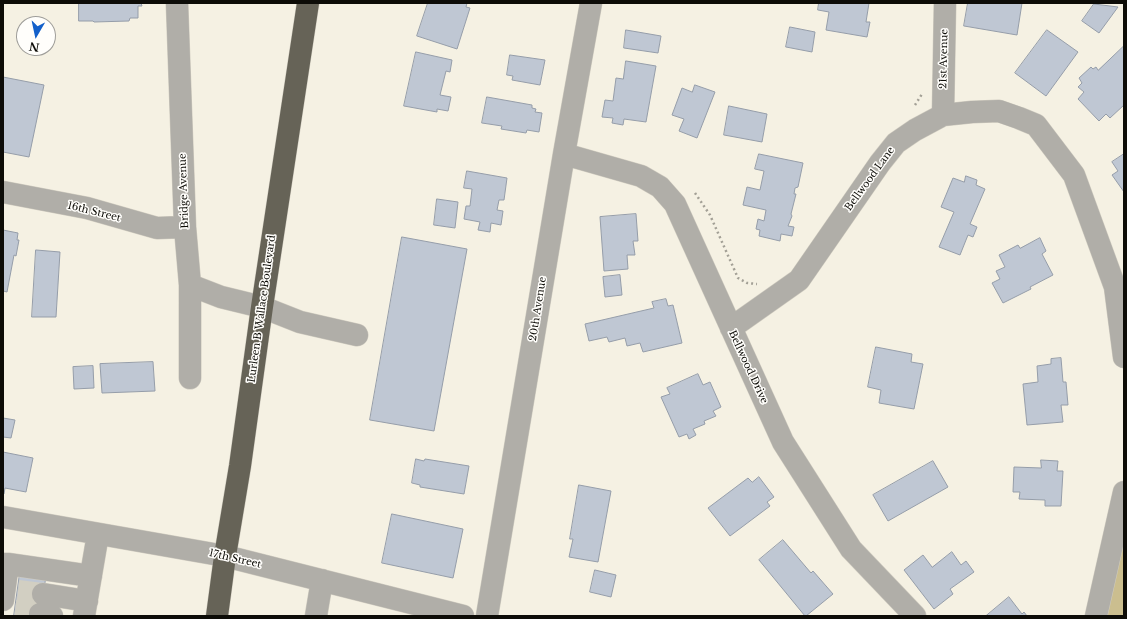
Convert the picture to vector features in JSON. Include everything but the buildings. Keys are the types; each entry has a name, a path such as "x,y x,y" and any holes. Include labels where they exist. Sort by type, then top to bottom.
{"highway":[{"name":"Lurleen B Wallace Boulevard","path":"217,616 308,3"}],"street":[{"name":"Bridge Avenue","path":"177,3 186,227 190,285 190,378"},
{"name":"20th Avenue","path":"487,616 564,154 592,3"},
{"name":"21st Avenue","path":"943,115 945,3"},
{"name":"Bellwood Lane","path":"731,328 799,280 880,163 896,143 915,130 943,115 999,111 1036,125 1074,175 1115,286 1124,357"},
{"name":"Bellwood Drive","path":"564,154 641,176 660,187 675,204 784,442 851,549 915,616"},
{"name":"16th Street","path":"3,192 87,208 157,228 186,227"},
{"path":"190,285 221,297 262,307 300,322 357,335"},
{"path":"1096,616 1124,492"},
{"name":"17th Street","path":"3,517 225,556 463,616"},
{"path":"45,608 86,609 98,534"},
{"path":"9,600 5,564 91,576"},
{"path":"316,616 322,580"}],"path":[{"path":"910,109 916,104 924,91 944,83"},
{"path":"693,190 710,215 738,278 747,282 759,284"}],"shaded area":[{"path":"1124,523 1124,616 1106,616"}],"tunnel":[{"path":"18,591 43,594"},
{"path":"15,611 40,614"}]}
